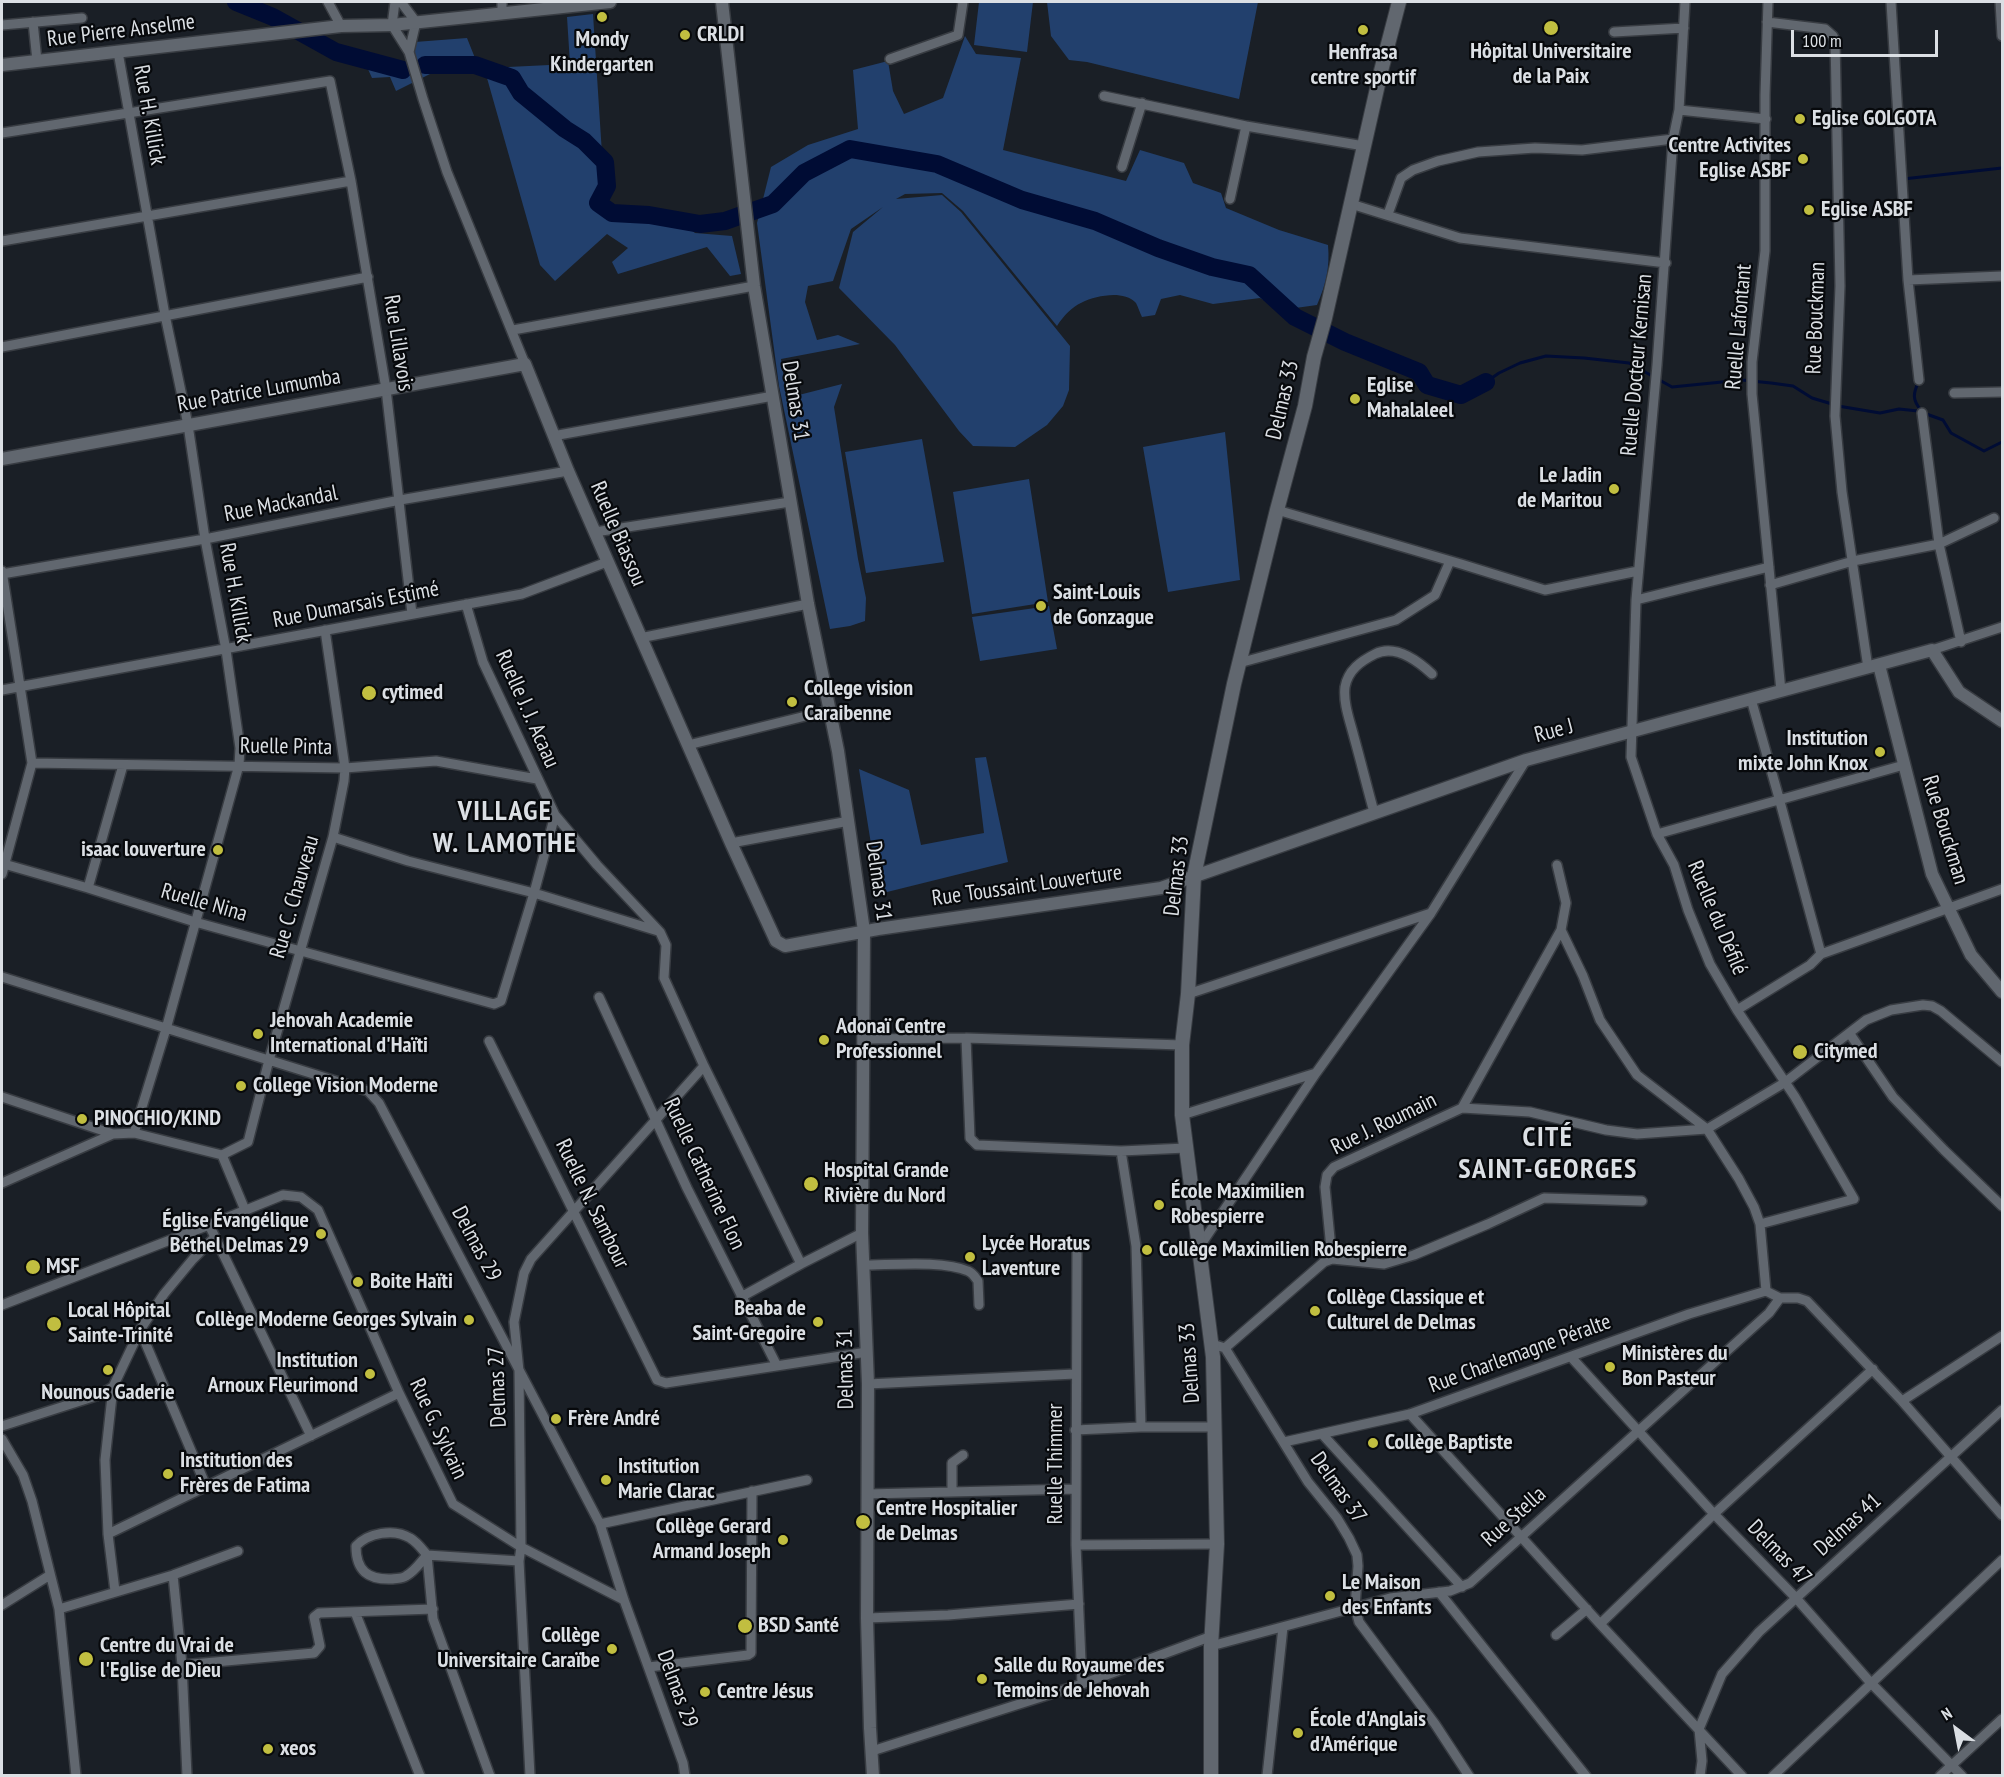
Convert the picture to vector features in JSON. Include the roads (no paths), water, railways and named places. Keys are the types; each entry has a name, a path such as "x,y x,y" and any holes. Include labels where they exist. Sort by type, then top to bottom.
{"main road":[{"name":"Delmas 33","path":"1211,1776 1210,1544 1219,1346 1200,1246 1182,1115 1182,1045 1188,994 1194,876 1239,663 1305,406 1399,2"},
{"path":"1212,1757 1220,1776"}],"street":[{"path":"328,2 341,26"},
{"path":"395,2 392,25 409,52"},
{"path":"400,2 416,22 409,52"},
{"name":"Rue Pierre Anselme","path":"2,65 341,26 392,25 502,7 610,2"},
{"name":"Delmas 31","path":"722,2 754,286 808,604 830,710 842,750 864,931 862,1233 868,1384 867,1618 873,1776"},
{"path":"890,58 925,48 957,35 963,2"},
{"name":"Ruelle Docteur Kernisan","path":"1630,732 1638,571 1666,263 1673,139 1679,110 1685,2"},
{"name":"Ruelle Lafontant","path":"1768,2 1766,251 1752,362 1752,394 1781,691"},
{"path":"1891,2 1908,280 1919,380"},
{"path":"2000,2 2002,36"},
{"path":"2,25 82,18"},
{"path":"33,22 38,61"},
{"name":"Rue Bouckman","path":"1767,22 1825,29 1835,40 1840,286 1834,393 1839,471 1853,561 1874,667 1904,765 1932,874 1971,955 2002,992"},
{"path":"1614,32 1684,28"},
{"name":"Rue H. Killick","path":"118,52 165,315 188,425 240,748 239,765 166,1029 134,1133"},
{"name":"Ruelle Biassou","path":"409,52 447,172 513,330 567,471 776,941 785,946 864,931"},
{"name":"Rue Lillavois","path":"130,112 330,81 351,181 386,389 412,614"},
{"path":"1104,96 1246,126 1364,146"},
{"path":"1122,167 1142,103"},
{"path":"1679,110 1766,119"},
{"path":"2,133 130,112"},
{"path":"1230,198 1246,126"},
{"path":"1388,214 1401,178 1413,170 1438,161 1478,152 1535,148 1582,150 1673,139"},
{"path":"2,241 351,181"},
{"path":"1351,204 1460,238 1666,263"},
{"path":"1908,280 2002,276"},
{"path":"2,347 368,277"},
{"path":"513,330 754,286"},
{"name":"Rue Patrice Lumumba","path":"2,459 525,363"},
{"path":"1954,393 2002,392"},
{"path":"553,436 773,396"},
{"path":"1922,413 1939,544 1961,642"},
{"name":"Rue Mackandal","path":"2,574 205,539 400,500 567,471"},
{"path":"595,532 790,502"},
{"path":"1277,510 1545,590 1638,571"},
{"path":"1770,585 1853,561 1939,544 1994,518"},
{"path":"1239,663 1396,620 1435,596 1450,561"},
{"name":"Rue Dumarsais Estimé","path":"2,690 522,594 608,562"},
{"path":"1636,600 1769,567"},
{"path":"2,569 32,763 3,869"},
{"name":"Ruelle J. J. Acaau","path":"466,604 483,662 555,815 597,865 660,932"},
{"path":"640,638 808,604"},
{"name":"Rue C. Chauveau","path":"222,1155 248,1142 268,1060 333,837 345,768 325,630"},
{"path":"2001,630 1932,650 1959,692 2002,721"},
{"name":"Rue J","path":"1194,876 1526,760 1932,650"},
{"path":"1374,812 1346,707 1345,687 1351,671 1363,660 1379,652 1396,652 1409,656 1432,674"},
{"path":"1751,699 1821,954"},
{"path":"688,745 830,710"},
{"name":"Ruelle du Défilé","path":"1630,732 1631,756 1657,834 1674,865 1688,910 1710,964 1737,1010 1810,965 1821,954 2002,889"},
{"path":"1200,1246 1316,1073 1431,913 1526,760"},
{"name":"Ruelle Pinta","path":"32,763 345,768 436,761 537,779"},
{"path":"87,888 123,765"},
{"path":"1657,834 1779,798 1904,765"},
{"path":"534,893 555,815"},
{"path":"731,843 849,821"},
{"path":"333,837 408,861 534,893 660,932 666,945 664,978 704,1066 801,1264"},
{"name":"Rue J. Roumain","path":"1332,1259 1325,1187 1328,1175 1334,1167 1462,1108 1561,930 1566,903 1557,866"},
{"name":"Ruelle Nina","path":"3,869 87,888 195,922 494,1004 501,1001 534,893"},
{"name":"Rue Toussaint Louverture","path":"864,931 1161,888 1194,876"},
{"path":"1188,994 1431,913"},
{"path":"1561,930 1583,976 1600,1020 1637,1075 1707,1129 1739,1179 1760,1224 1766,1292 1780,1298 1798,1298 1807,1301 1902,1401 2002,1515"},
{"name":"Delmas 29","path":"2,977 368,1090 379,1102 600,1524 624,1600 683,1763 685,1776"},
{"name":"Ruelle Catherine Flon","path":"599,997 741,1297 777,1366"},
{"path":"1462,1108 1530,1112 1606,1130 1637,1134 1707,1129 1784,1083 1866,1020 1891,1010 1923,1005 1932,1006 1941,1011 2002,1062"},
{"path":"1737,1010 1795,1097 1854,1199 1760,1224"},
{"path":"1850,1034 1893,1097 2002,1206"},
{"path":"864,1039 966,1038 1182,1045"},
{"path":"966,1038 970,1138 977,1145 1121,1151 1186,1148"},
{"name":"Ruelle N. Sambour","path":"489,1041 657,1380 661,1383 777,1366"},
{"name":"Delmas 27","path":"530,1776 519,1561 521,1547 519,1371 514,1322 525,1273 531,1258 704,1066"},
{"path":"1182,1115 1316,1073"},
{"path":"2,1097 113,1134"},
{"path":"2,1183 113,1134 134,1133 222,1155 245,1210 2,1305"},
{"path":"1121,1151 1136,1246 1141,1427"},
{"name":"Rue G. Sylvain","path":"245,1210 283,1195 301,1197 318,1210 399,1393 453,1504 521,1547 624,1600"},
{"path":"1219,1346 1324,1262 1332,1259 1384,1264 1459,1237 1544,1198 1642,1201"},
{"path":"210,1225 311,1436"},
{"path":"741,1297 862,1233"},
{"path":"115,1591 108,1534 105,1460 113,1387 140,1330 171,1285 193,1258 215,1237"},
{"name":"Ruelle Thimmer","path":"1077,1243 1075,1489 1082,1684"},
{"path":"863,1265 928,1265 971,1272 978,1281 979,1305"},
{"name":"Rue Charlemagne Péralte","path":"1284,1442 1410,1414 1689,1314 1766,1292"},
{"name":"Rue Stella","path":"872,1751 1211,1641 1283,1627 1401,1596 1462,1587 1470,1583 1522,1538 1637,1430 1769,1313 1780,1298"},
{"path":"140,1330 206,1486"},
{"path":"1902,1401 2002,1336"},
{"name":"Delmas 37","path":"1219,1346 1284,1442 1308,1482 1341,1524 1354,1547 1358,1566 1355,1607 1359,1622 1435,1724 1469,1776"},
{"path":"777,1366 867,1352"},
{"name":"Delmas 47","path":"1570,1357 1714,1514 1796,1598 1870,1682 1962,1776"},
{"path":"1600,1624 1714,1514 1873,1370"},
{"path":"868,1384 1075,1374"},
{"path":"2,1426 99,1395 113,1387"},
{"path":"108,1534 399,1393"},
{"name":"Delmas 41","path":"1700,1776 1702,1761 1699,1729 1722,1674 1759,1632 2002,1410"},
{"path":"1410,1414 1600,1624 1742,1776"},
{"path":"1075,1430 1215,1427"},
{"path":"1323,1435 1462,1587"},
{"path":"2,1439 6,1452 23,1475 32,1501 59,1609 76,1776"},
{"path":"952,1492 952,1463 963,1455"},
{"path":"600,1524 807,1480"},
{"path":"867,1494 1075,1489"},
{"path":"648,1667 751,1653 752,1491"},
{"path":"426,1555 404,1578 376,1579 362,1570 356,1559 356,1546 364,1538 375,1534 400,1534 409,1537 426,1555 433,1619 490,1776"},
{"path":"1076,1545 1210,1544"},
{"path":"59,1609 173,1575 238,1551"},
{"path":"426,1555 519,1561"},
{"path":"1773,1776 1870,1682 2002,1560"},
{"path":"2,1605 50,1575"},
{"path":"173,1575 182,1665 187,1776"},
{"path":"1439,1592 1586,1776"},
{"path":"867,1618 948,1615 1079,1604"},
{"path":"182,1665 315,1653 320,1646 314,1617 316,1614 433,1609"},
{"path":"1556,1635 1587,1609"},
{"path":"355,1612 420,1776"},
{"path":"1267,1776 1283,1627"},
{"path":"1940,1776 2002,1719"}],"waterway":[{"path":"236,2 273,17 336,52 403,70"},
{"path":"425,65 475,65 512,78 521,93 565,129 584,141 605,162 607,186 598,203 612,213 649,215 700,224 725,221 773,204 804,173 850,149 937,164 1022,200 1095,221 1158,248 1212,267 1249,275 1295,317 1345,342 1419,372 1427,385 1461,395 1486,382"},
{"path":"1903,179 2002,168"},
{"path":"1486,382 1520,363 1546,356 1584,358 1629,363 1672,387 1742,380 1771,383 1793,386 1812,398 1832,404"},
{"path":"1919,381 1914,396 1921,410"},
{"path":"1838,406 1880,413 1899,409 1918,411 1943,420 1951,433 1984,451 2002,442"}],"place":[{"name":"Mondy Kindergarten","path":"602,17"},
{"name":"Hôpital Universitaire de la Paix","path":"1551,28"},
{"name":"Henfrasa centre sportif","path":"1363,30"},
{"name":"CRLDI","path":"685,35"},
{"name":"Eglise GOLGOTA","path":"1800,119"},
{"name":"Centre Activites Eglise ASBF","path":"1803,159"},
{"name":"Eglise ASBF","path":"1809,210"},
{"name":"Eglise Mahalaleel","path":"1355,399"},
{"name":"Le Jadin de Maritou","path":"1614,489"},
{"name":"Saint-Louis de Gonzague","path":"1041,606"},
{"name":"cytimed","path":"369,693"},
{"name":"College vision Caraibenne","path":"792,702"},
{"name":"Institution mixte John Knox","path":"1880,752"},
{"name":"isaac louverture","path":"218,850"},
{"name":"Jehovah Academie International d'Haïti","path":"258,1034"},
{"name":"Adonaï Centre Professionnel","path":"824,1040"},
{"name":"Citymed","path":"1800,1052"},
{"name":"College Vision Moderne","path":"241,1086"},
{"name":"PINOCHIO/KIND","path":"82,1119"},
{"name":"Hospital Grande Rivière du Nord","path":"811,1184"},
{"name":"École Maximilien Robespierre","path":"1159,1205"},
{"name":"Église Évangélique Béthel Delmas 29","path":"321,1234"},
{"name":"Collège Maximilien Robespierre","path":"1147,1250"},
{"name":"Lycée Horatus Laventure","path":"970,1257"},
{"name":"MSF","path":"33,1267"},
{"name":"Boite Haïti","path":"358,1282"},
{"name":"Collège Classique et Culturel de Delmas","path":"1315,1311"},
{"name":"Collège Moderne Georges Sylvain","path":"469,1320"},
{"name":"Beaba de Saint-Gregoire","path":"818,1322"},
{"name":"Local Hôpital Sainte-Trinité","path":"54,1324"},
{"name":"Ministères du Bon Pasteur","path":"1610,1367"},
{"name":"Nounous Gaderie","path":"108,1370"},
{"name":"Institution Arnoux Fleurimond","path":"370,1374"},
{"name":"Frère André","path":"556,1419"},
{"name":"Collège Baptiste","path":"1373,1443"},
{"name":"Institution des Frères de Fatima","path":"168,1474"},
{"name":"Institution Marie Clarac","path":"606,1480"},
{"name":"Centre Hospitalier de Delmas","path":"863,1522"},
{"name":"Collège Gerard Armand Joseph","path":"783,1540"},
{"name":"Le Maison des Enfants","path":"1330,1596"},
{"name":"BSD Santé","path":"745,1626"},
{"name":"Collège Universitaire Caraïbe","path":"612,1649"},
{"name":"Centre du Vrai de l'Eglise de Dieu","path":"86,1659"},
{"name":"Salle du Royaume des Temoins de Jehovah","path":"982,1679"},
{"name":"Centre Jésus","path":"705,1692"},
{"name":"École d'Anglais d'Amérique","path":"1298,1733"},
{"name":"xeos","path":"268,1749"}],"district":[{"name":"VILLAGE W. LAMOTHE","path":"505,828"},
{"name":"CITÉ SAINT-GEORGES","path":"1548,1154"}]}
